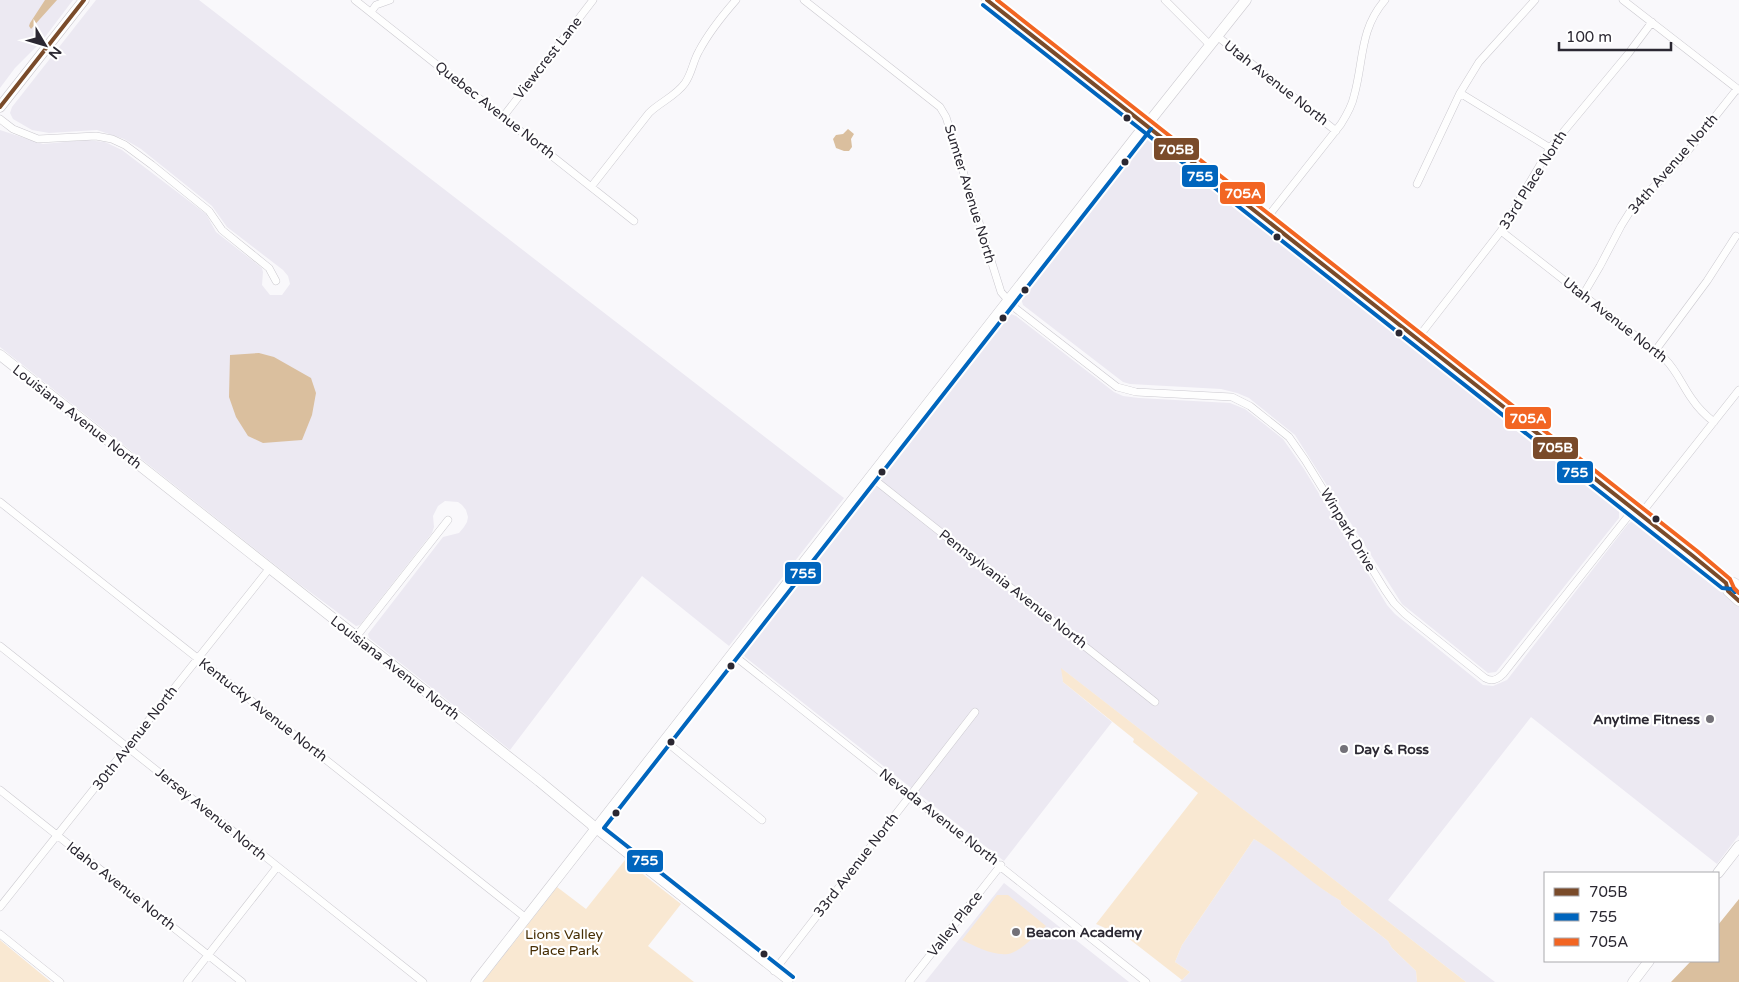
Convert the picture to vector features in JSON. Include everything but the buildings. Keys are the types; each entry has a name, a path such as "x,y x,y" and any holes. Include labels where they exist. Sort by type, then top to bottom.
{"street":[{"path":"0,107 84,0"},
{"name":"Quebec Avenue North","path":"355,0 634,221"},
{"path":"371,12 376,5 390,0"},
{"name":"Viewcrest Lane","path":"502,117 594,0"},
{"path":"591,187 649,112 685,84 697,54 707,36 736,0"},
{"path":"986,0 1726,583 1728,591 1739,601"},
{"name":"Utah Avenue North","path":"1165,0 1210,45"},
{"path":"476,982 1146,125 1246,0"},
{"path":"1266,219 1347,114 1354,98 1364,36 1370,21 1385,0"},
{"path":"1417,184 1460,93 1479,62 1535,0"},
{"path":"1623,0 1738,89"},
{"name":"Sumter Avenue North","path":"807,1 940,107 946,117 1000,292 1008,301"},
{"name":"33rd Place North","path":"1417,339 1502,231 1550,148 1652,22"},
{"name":"Utah Avenue North","path":"1217,36 1336,130"},
{"name":"34th Avenue North","path":"1583,295 1631,210 1683,157 1738,89"},
{"path":"1460,93 1550,148"},
{"path":"0,119 13,129 38,139 96,136 112,139 125,145 209,211 222,230 269,268 276,280"},
{"name":"Utah Avenue North","path":"1502,231 1672,366 1691,398 1702,412 1714,422"},
{"path":"1655,351 1736,236"},
{"name":"Winpark Drive","path":"1008,301 1117,387 1136,392 1232,397 1250,406 1289,437 1394,603 1405,614 1489,680 1499,678 1507,669 1637,512"},
{"name":"Louisiana Avenue North","path":"0,355 539,781 595,829 789,982"},
{"path":"1637,512 1739,390"},
{"name":"Pennsylvania Avenue North","path":"871,477 1156,702"},
{"name":"Kentucky Avenue North","path":"0,502 526,918"},
{"path":"356,637 448,520"},
{"name":"30th Avenue North","path":"0,907 269,569"},
{"path":"1726,583 1734,583 1739,586"},
{"name":"Jersey Avenue North","path":"0,646 423,982"},
{"name":"Nevada Avenue North","path":"732,654 1001,865 1146,982"},
{"name":"33rd Avenue North","path":"774,971 975,712"},
{"path":"664,740 762,820"},
{"name":"Idaho Avenue North","path":"0,790 242,982"},
{"path":"1719,872 1739,846"},
{"name":"Valley Place","path":"910,982 1001,865"},
{"path":"187,982 277,867"},
{"path":"0,934 60,982"},
{"path":"1633,982 1649,962"}],"shaded area":[{"path":"0,0 73,0 42,41 15,68 0,88"},
{"path":"45,0 57,0 31,29 30,23"},
{"path":"96,0 199,0 844,498 729,646 642,576 510,750 369,638 368,634 443,537 459,533 464,527 468,517 462,505 458,502 445,501 438,506 433,516 434,527 432,533 360,625 356,626 298,583 0,347 0,130 43,144 86,140 105,142 122,150 206,214 216,232 262,268 262,285 270,295 282,295 290,284 288,276 283,270 227,227 212,206 141,149 124,139 97,130 49,133 32,130 13,119 10,113 12,107"},
{"path":"848,129 854,134 851,139 852,147 849,151 836,148 833,139 836,135 843,134"},
{"path":"1149,138 1619,508 1619,518 1496,672 1488,673 1402,604 1295,435 1249,398 1221,389 1123,382 1023,305 1021,298 1145,139"},
{"path":"1011,314 1114,392 1123,396 1230,403 1245,409 1283,439 1304,469 1387,605 1395,614 1483,685 1493,686 1507,680 1628,524 1634,520 1638,522 1739,607 1739,835 1717,864 1531,717 1388,900 1495,982 1466,982 1062,669 1063,682 1112,722 1004,861 745,657 744,651 1008,315"},
{"path":"259,353 274,357 311,378 316,393 312,415 302,440 263,443 248,436 236,417 229,397 230,355"},
{"path":"1254,839 1273,850 1341,901 1341,904 1388,941 1392,948 1416,971 1417,982 1180,982 1190,972 1175,962 1182,945"},
{"name":"Beacon Academy","path":"1004,883 1129,982 925,982"},
{"path":"1739,899 1739,982 1671,982 1690,962 1719,962 1719,924"}],"green space":[{"path":"1061,668 1466,982 1417,982 1416,971 1392,948 1388,941 1341,904 1341,901 1254,839 1182,945 1175,962 1190,972 1182,980 1128,938 1096,924 1198,793 1133,742 1134,739 1063,682"},
{"name":"Lions Valley Place Park","path":"625,860 681,904 648,946 694,982 483,982 557,887 586,909"},
{"path":"997,895 1008,895 1046,926 1013,953 990,952 962,940"},
{"path":"0,940 51,982 0,982"}],"transit line":[{"name":"705B","path":"0,107 84,0"},
{"name":"705B","path":"987,0 1693,556 1726,583 1728,591 1739,601"},
{"name":"705A","path":"997,0 1697,551 1730,579 1734,588 1739,593"},
{"name":"755","path":"983,5 1722,588 1732,589 1735,592"},
{"name":"755","path":"793,977 604,828 1151,129"}],"place":[{"name":"Anytime Fitness","path":"1710,719"},
{"name":"Day & Ross","path":"1344,749"},
{"name":"Beacon Academy","path":"1016,932"}]}
